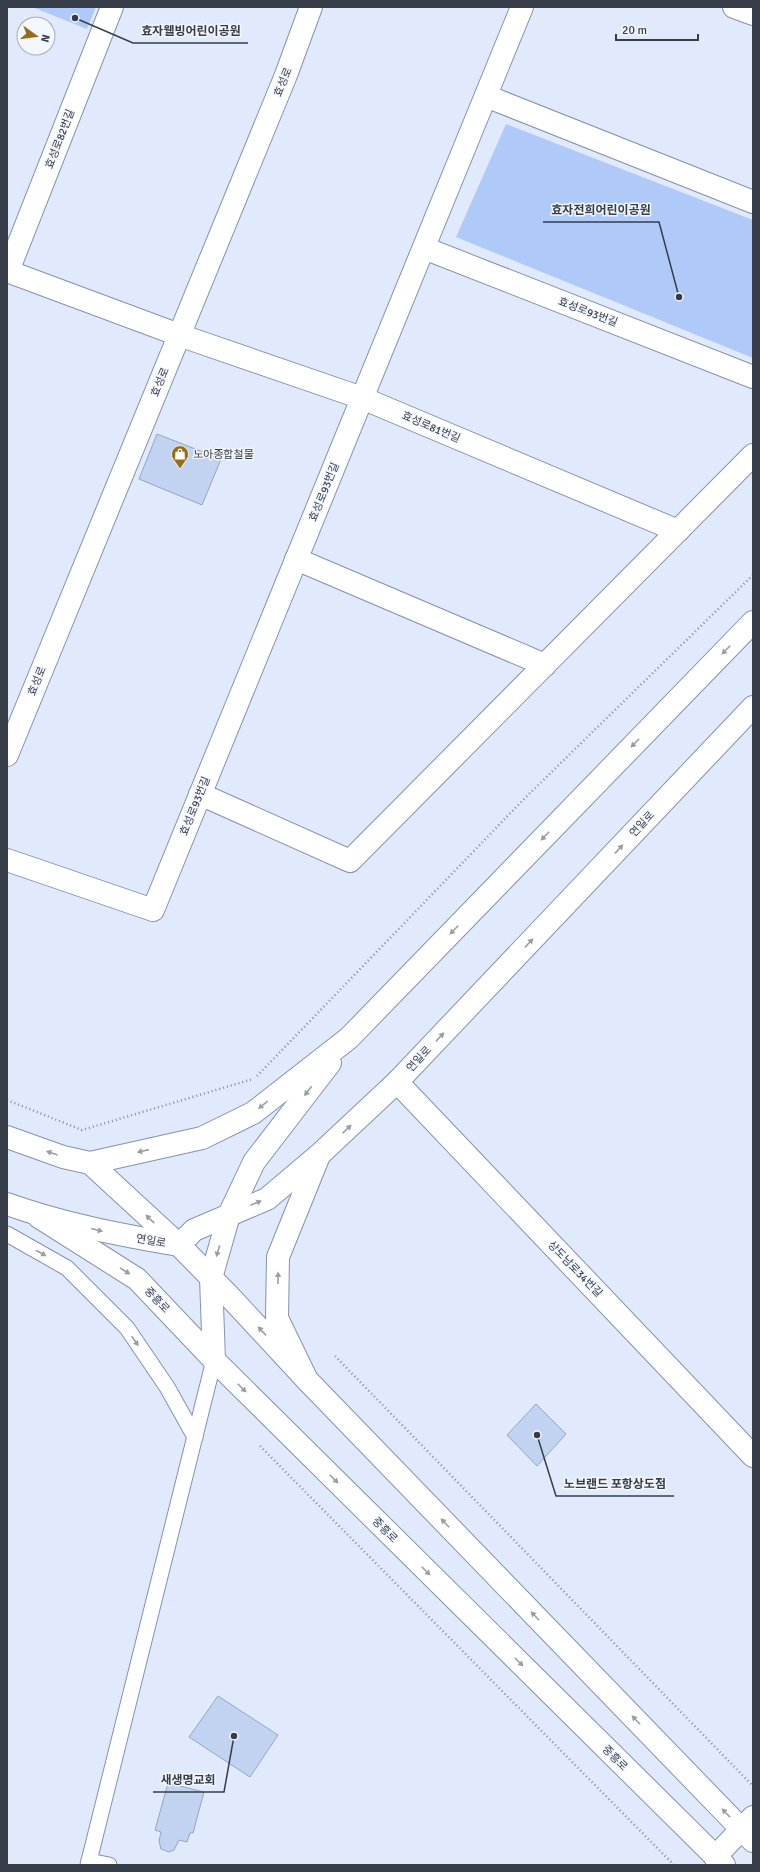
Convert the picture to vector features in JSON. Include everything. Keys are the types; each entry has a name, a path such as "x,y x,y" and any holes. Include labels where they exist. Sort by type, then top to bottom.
{"street":[{"name":"효성로82번길","path":"112,7 7,271 179,335"},
{"name":"효성로","path":"7,755 286,75 311,7"},
{"name":"효성로93번길","path":"7,860 153,910 522,7"},
{"path":"734,7 753,14"},
{"path":"486,96 753,202"},
{"name":"효성로93번길","path":"424,248 753,377"},
{"name":"효성로81번길","path":"179,335 362,398 678,531"},
{"path":"200,794 350,862 753,455"},
{"path":"296,559 545,665"},
{"path":"214,1360 211,1278 228,1215 254,1162 349,1038 753,622"},
{"name":"연일로","path":"7,1204 32,1213 104,1232 178,1245 194,1230 266,1199 319,1155 398,1082 753,707"},
{"path":"7,1137 63,1157 90,1163 202,1138 253,1113 349,1038"},
{"name":"상도남로34번길","path":"398,1082 753,1456"},
{"path":"307,1380 278,1318 278,1257 319,1155"},
{"path":"90,1163 211,1278 307,1380 749,1829 719,1861"},
{"name":"중흥로","path":"32,1213 137,1279 214,1360 719,1861"}],"lane":[{"path":"7,1234 67,1268 127,1328 167,1387 195,1437"},
{"path":"109,1865 89,1863 214,1360"}],"path":[{"path":"7,1100 82,1130 254,1079 526,798 753,574"},
{"path":"335,1356 753,1786"},
{"path":"260,1446 674,1865"}],"shaded area":[{"path":"32,7 96,7 87,29"},
{"path":"506,124 753,220 753,358 456,237"}],"building":[{"name":"노아종합철물","path":"157,434 221,459 202,505 139,479"},
{"path":"536,1404 566,1434 537,1466 507,1435"},
{"path":"218,1696 278,1735 250,1777 189,1737"},
{"path":"168,1783 204,1792 193,1833 190,1833 187,1842 179,1840 174,1850 169,1852 161,1849 159,1841 161,1832 155,1830"}],"place":[{"name":"효자웰빙어린이공원","path":"75,18"},
{"name":"효자전희어린이공원","path":"679,297"},
{"name":"노아종합철물","path":"180,469"},
{"name":"노브랜드 포항상도점","path":"537,1435"},
{"name":"새생명교회","path":"234,1736"}]}
